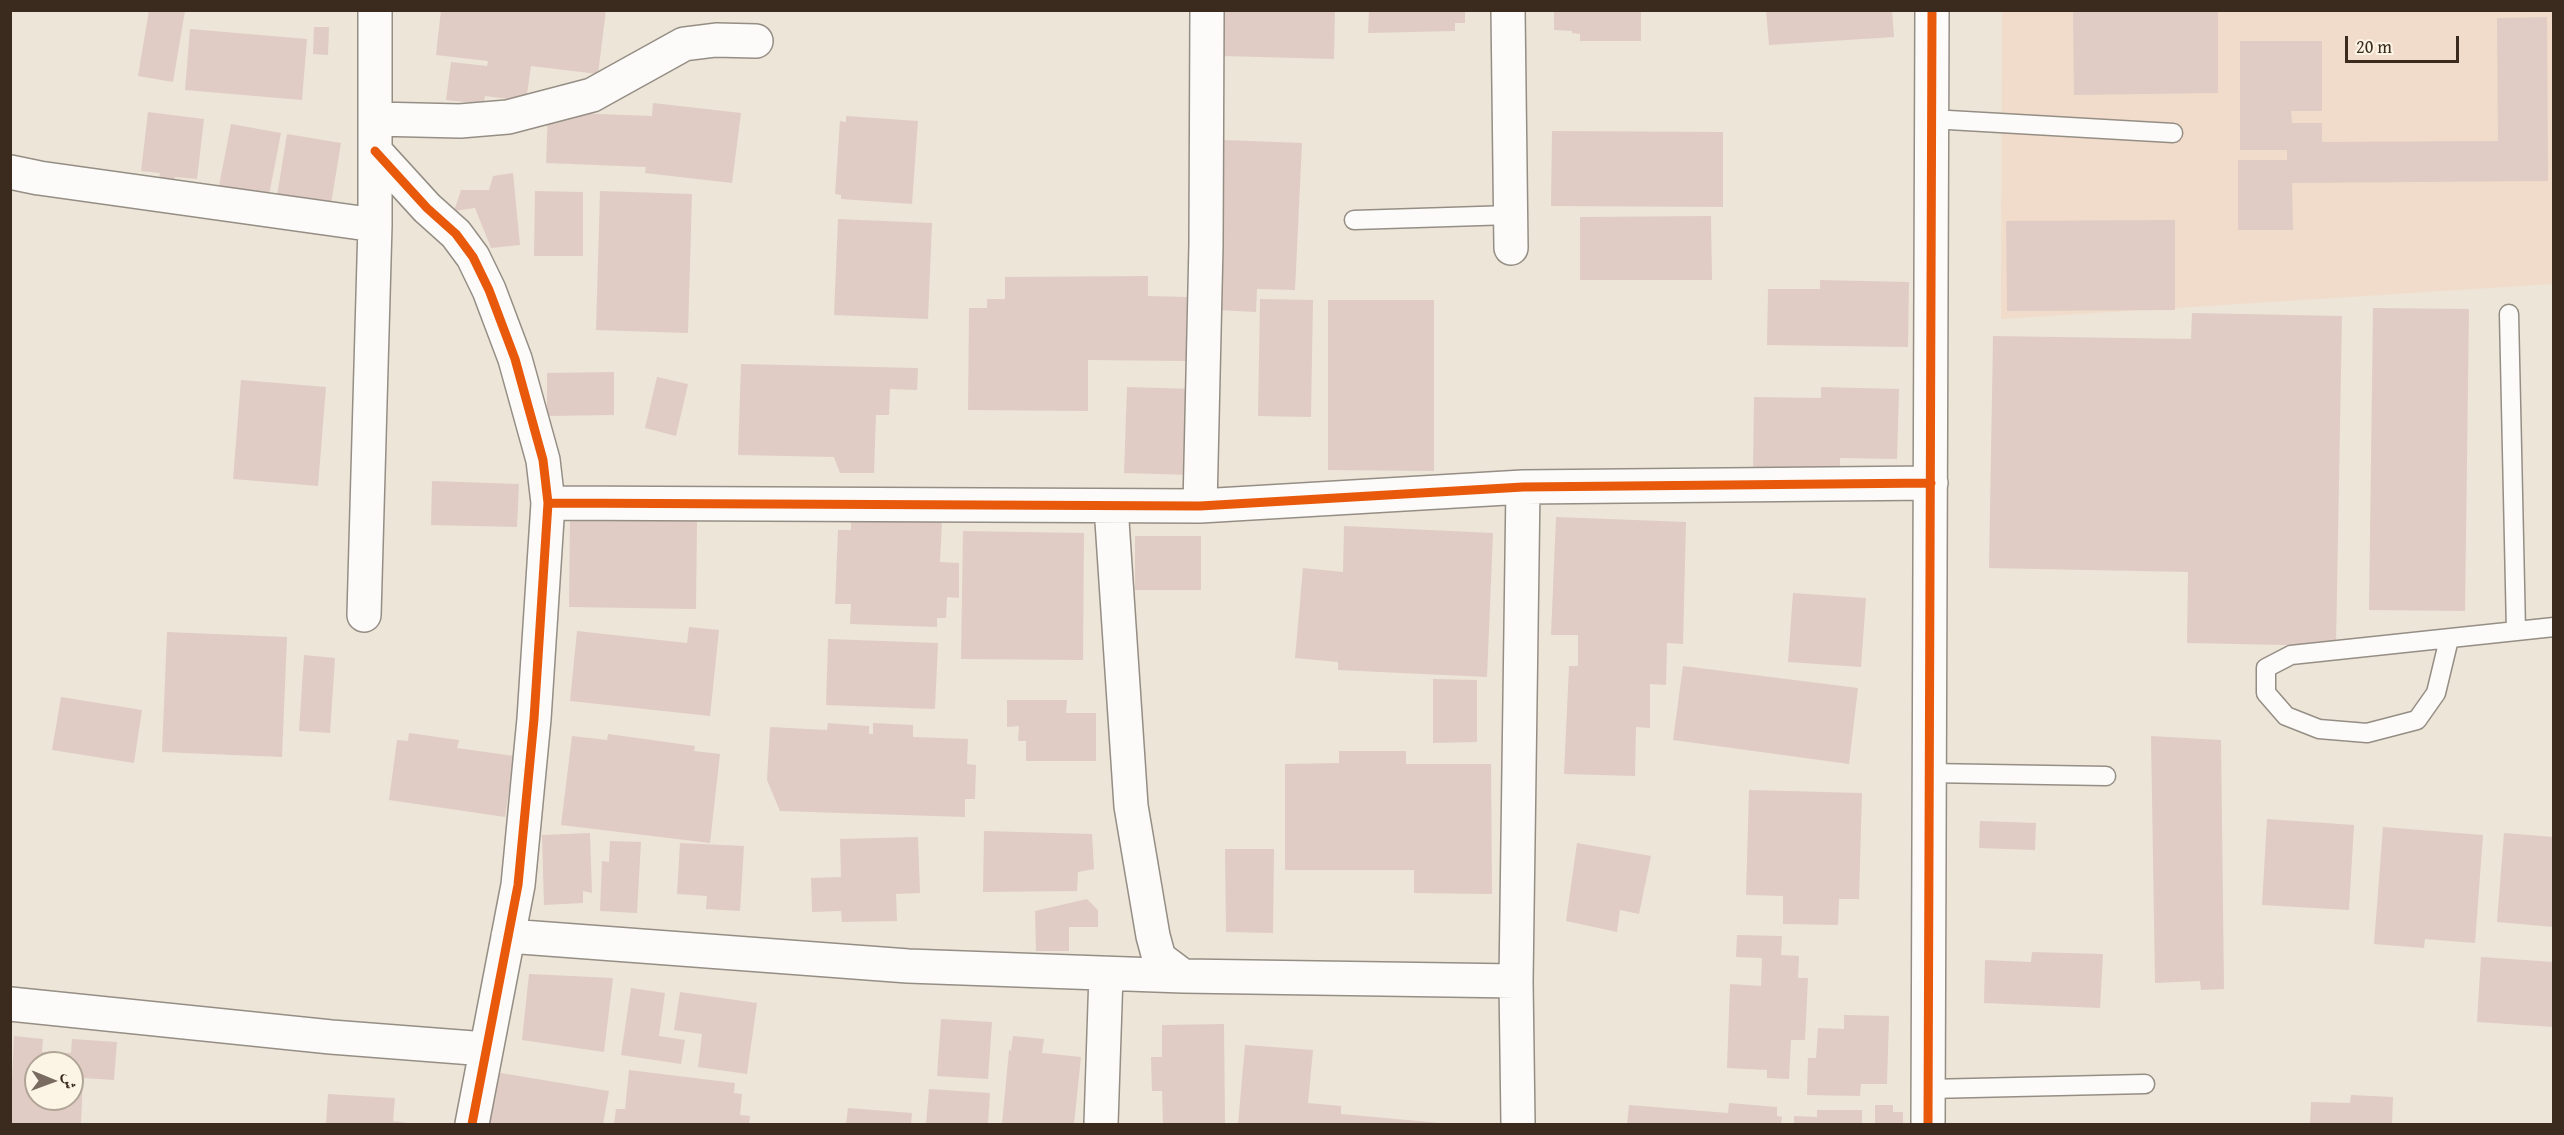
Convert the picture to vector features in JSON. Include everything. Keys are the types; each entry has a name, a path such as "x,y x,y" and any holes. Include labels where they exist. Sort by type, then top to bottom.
{"street":[{"path":"364,615 375,225 375,10"},
{"path":"1200,506 1206,245 1207,10"},
{"path":"1508,10 1511,248"},
{"path":"1928,1125 1932,10"},
{"path":"375,118 460,121 508,117 592,95 684,44 716,40 756,41"},
{"path":"375,151 427,208 456,234 473,257 489,290 515,359 543,460 548,503 534,719 518,885 472,1125"},
{"path":"10,172 375,225"},
{"path":"548,503 1200,506 1523,487 1930,483"},
{"path":"1518,1125 1516,981 1523,487"},
{"path":"1111,506 1131,806 1153,936 1159,958 1183,976"},
{"path":"508,936 908,966 1183,976 1516,981"},
{"path":"1101,1125 1106,974"},
{"path":"10,1004 331,1037 486,1050"}],"lane":[{"path":"1931,119 2173,133"},
{"path":"1354,220 1511,215"},
{"path":"2509,314 2516,631"},
{"path":"2449,639 2436,693 2417,720 2367,733 2319,729 2286,716 2266,693 2266,668 2291,655 2553,627"},
{"path":"1929,773 2106,776"},
{"path":"1929,1089 2145,1084"}],"shaded area":[{"path":"2002,11 2553,11 2553,284 2001,319"}],"building":[{"path":"149,10 185,11 173,82 138,76"},
{"path":"441,10 606,10 598,74 531,66 526,101 485,96 484,104 446,100 451,62 487,66 488,61 436,55"},
{"path":"1223,10 1335,10 1334,59 1223,56"},
{"path":"1369,10 1465,10 1465,23 1455,23 1455,31 1368,33"},
{"path":"1554,10 1641,10 1641,41 1580,41 1580,34 1554,30"},
{"path":"1766,10 1892,10 1894,37 1769,45"},
{"path":"2073,10 2218,10 2218,93 2074,95"},
{"path":"2547,17 2548,181 2292,183 2293,230 2238,230 2238,160 2287,160 2287,150 2240,150 2240,41 2322,41 2322,111 2291,111 2292,123 2322,123 2322,142 2498,141 2497,18"},
{"path":"314,27 329,27 328,55 313,54"},
{"path":"190,29 307,39 302,100 185,90"},
{"path":"653,103 741,113 732,183 645,173 646,167 546,163 548,112 652,116"},
{"path":"148,112 204,119 197,179 175,177 173,188 158,186 160,173 141,171"},
{"path":"846,116 918,121 912,204 841,199 841,195 835,194 840,121 846,122"},
{"path":"231,124 281,133 269,195 219,186"},
{"path":"1552,131 1723,132 1723,207 1551,206"},
{"path":"287,134 341,143 330,210 276,202"},
{"path":"1224,140 1302,143 1295,290 1257,289 1256,312 1217,310"},
{"path":"513,173 520,245 491,248 475,208 454,211 461,190 489,190 493,176"},
{"path":"535,191 583,192 583,256 534,256"},
{"path":"600,191 692,194 688,333 596,330"},
{"path":"1711,216 1712,280 1580,280 1580,217"},
{"path":"838,219 932,223 928,319 834,315"},
{"path":"2175,220 2175,310 2007,311 2006,221"},
{"path":"1148,276 1148,296 1187,297 1186,361 1088,360 1088,411 968,410 969,308 987,308 987,299 1005,299 1005,277"},
{"path":"1820,280 1909,282 1908,347 1767,345 1768,289 1820,289"},
{"path":"1260,299 1313,300 1311,417 1258,416"},
{"path":"1328,300 1434,300 1434,471 1328,470"},
{"path":"2373,308 2469,309 2465,611 2369,610"},
{"path":"2192,313 2342,316 2336,646 2187,643 2188,572 1989,568 1993,336 2191,339"},
{"path":"741,364 918,368 917,390 890,389 889,415 876,415 874,473 840,473 834,457 738,455"},
{"path":"614,372 614,415 547,416 547,373"},
{"path":"657,377 688,384 676,436 645,428"},
{"path":"241,380 326,387 318,486 233,479"},
{"path":"1127,387 1195,389 1192,475 1124,473"},
{"path":"1821,387 1899,389 1897,459 1840,458 1840,474 1753,472 1754,397 1821,398"},
{"path":"432,481 519,484 517,527 431,525"},
{"path":"1556,517 1686,522 1683,644 1667,643 1666,685 1650,684 1650,728 1636,727 1635,776 1564,774 1569,666 1578,666 1578,635 1551,635"},
{"path":"570,518 697,520 696,609 569,607"},
{"path":"851,518 942,521 940,562 959,563 959,598 947,597 946,618 937,618 937,627 850,624 851,604 835,604 838,530 851,530"},
{"path":"1344,526 1493,533 1487,677 1338,670 1338,662 1295,658 1303,568 1343,572"},
{"path":"963,531 1084,533 1083,660 961,659"},
{"path":"1135,536 1201,536 1201,590 1135,590"},
{"path":"1793,593 1866,598 1861,667 1788,662"},
{"path":"689,627 719,630 710,716 570,701 577,631 687,643"},
{"path":"167,632 287,637 282,757 162,752"},
{"path":"828,639 938,643 935,709 826,705"},
{"path":"304,655 335,658 330,733 299,731"},
{"path":"1683,666 1858,688 1849,764 1673,740"},
{"path":"1433,679 1477,680 1477,742 1433,743"},
{"path":"61,697 142,710 134,763 52,750"},
{"path":"1007,700 1067,700 1066,713 1096,713 1096,761 1026,761 1026,741 1018,741 1019,726 1007,727"},
{"path":"828,723 869,726 869,734 873,734 873,723 913,725 913,737 968,739 967,764 976,765 975,799 965,799 965,817 780,811 767,780 770,727 827,730"},
{"path":"409,733 459,740 457,748 514,756 505,817 389,800 397,740 408,741"},
{"path":"608,734 695,746 694,751 720,754 710,843 561,825 572,736 607,740"},
{"path":"2151,736 2221,740 2224,989 2201,990 2200,981 2155,983"},
{"path":"1339,751 1406,751 1406,764 1491,764 1492,894 1414,893 1414,870 1285,870 1285,764 1339,763"},
{"path":"1749,790 1862,793 1859,899 1839,899 1838,925 1783,924 1783,896 1746,895"},
{"path":"2267,819 2354,825 2349,910 2262,905"},
{"path":"1980,821 2036,823 2035,850 1979,848"},
{"path":"2383,827 2483,835 2475,943 2425,939 2424,948 2374,944"},
{"path":"984,831 1092,834 1094,869 1078,872 1077,891 983,892"},
{"path":"590,833 592,893 583,891 583,903 544,905 542,835"},
{"path":"2504,833 2554,837 2554,927 2497,922"},
{"path":"918,837 920,893 896,894 897,921 842,922 841,911 812,912 811,878 841,877 840,839"},
{"path":"610,841 641,842 637,913 600,911 602,861 609,862"},
{"path":"680,843 744,846 740,911 706,909 707,896 677,894"},
{"path":"1577,843 1651,856 1639,914 1620,910 1617,932 1566,921"},
{"path":"1225,849 1274,849 1273,933 1226,932"},
{"path":"1087,899 1098,910 1098,927 1069,927 1069,951 1036,951 1035,911"},
{"path":"1737,935 1782,936 1781,955 1799,956 1798,978 1808,978 1805,1040 1791,1040 1789,1079 1767,1078 1767,1070 1727,1068 1730,984 1761,986 1762,958 1736,957"},
{"path":"2032,952 2103,954 2100,1008 1984,1003 1985,960 2031,962"},
{"path":"2481,957 2554,962 2554,1027 2477,1022"},
{"path":"529,974 613,978 604,1052 522,1040"},
{"path":"631,988 665,993 659,1036 685,1040 681,1064 621,1055"},
{"path":"680,992 757,1003 747,1074 698,1067 702,1034 674,1030"},
{"path":"1844,1015 1889,1016 1887,1084 1861,1084 1860,1096 1807,1095 1808,1058 1816,1058 1818,1028 1844,1029"},
{"path":"941,1019 992,1022 988,1079 937,1076"},
{"path":"1224,1024 1225,1124 1163,1124 1162,1091 1152,1091 1151,1057 1162,1057 1162,1025"},
{"path":"14,1036 43,1039 42,1051 24,1051 24,1111 82,1111 81,1124 10,1124"},
{"path":"1013,1036 1044,1039 1042,1053 1081,1057 1074,1124 1002,1124 1009,1050 1011,1051"},
{"path":"72,1039 117,1042 114,1080 84,1078 84,1051 71,1051"},
{"path":"1245,1045 1313,1050 1308,1103 1341,1106 1341,1114 1451,1124 1238,1124"},
{"path":"629,1070 735,1083 734,1093 742,1094 740,1115 750,1116 749,1124 614,1124 616,1109 625,1109"},
{"path":"489,1071 609,1091 603,1124 478,1124"},
{"path":"929,1089 990,1093 988,1124 926,1124"},
{"path":"328,1094 395,1098 393,1121 416,1124 326,1124"},
{"path":"2351,1095 2393,1097 2392,1124 2310,1124 2311,1102 2350,1103"},
{"path":"1729,1103 1777,1107 1777,1116 1782,1117 1781,1124 1627,1124 1629,1105 1728,1113"},
{"path":"1875,1105 1893,1105 1893,1112 1903,1112 1903,1124 1875,1124"},
{"path":"848,1108 912,1113 911,1124 846,1124"},
{"path":"1817,1110 1862,1110 1862,1124 1794,1124 1794,1116 1817,1117"}],"cycle path":[{"path":"1928,1124 1932,10"},
{"path":"375,151 427,208 456,234 473,257 489,290 515,359 543,460 548,503 534,719 518,885 472,1124"},
{"path":"548,503 1200,506 1523,487 1931,483"}]}
